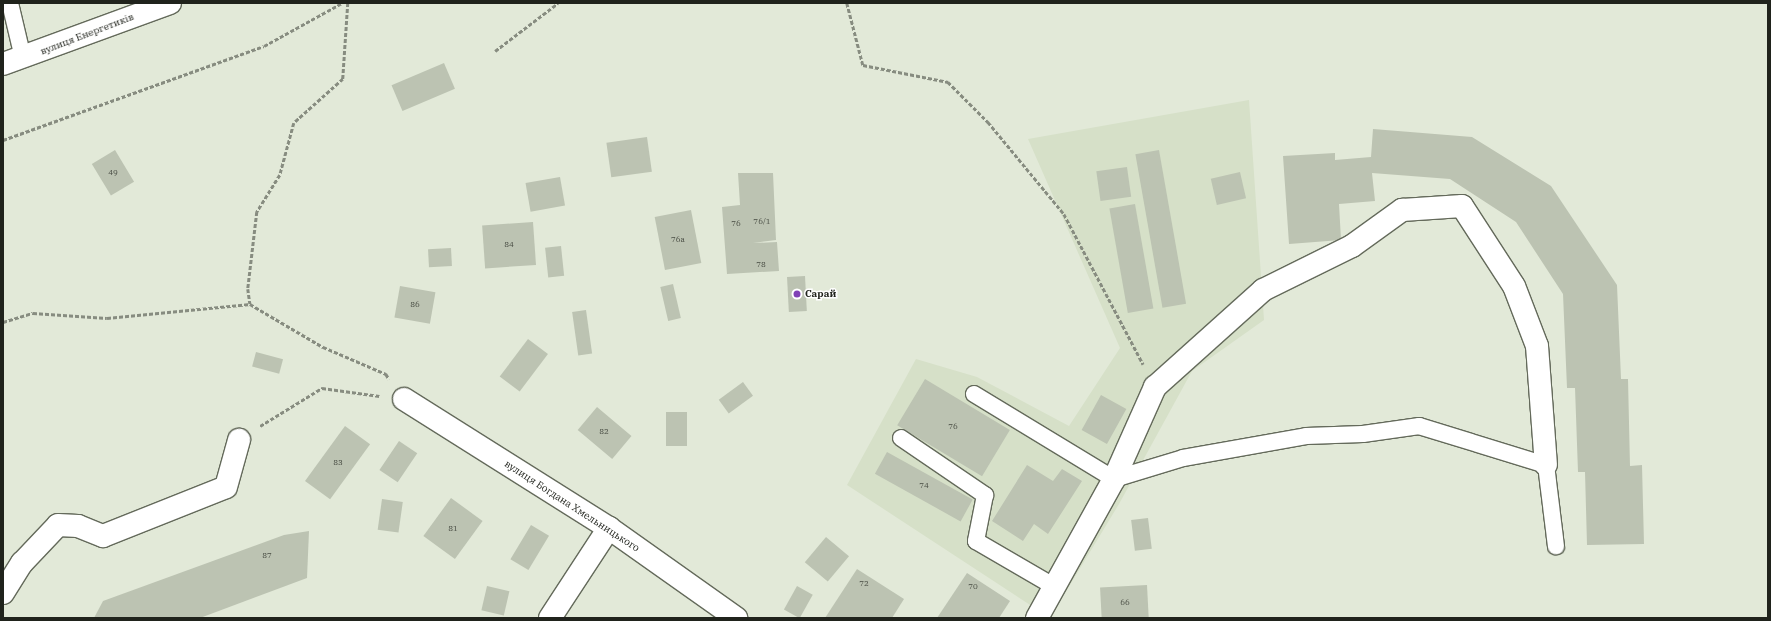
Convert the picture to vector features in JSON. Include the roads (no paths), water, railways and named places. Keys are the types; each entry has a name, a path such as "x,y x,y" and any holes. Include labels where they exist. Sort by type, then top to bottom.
{"street":[{"name":"вулиця Енергетиків","path":"13,61 170,3"},
{"path":"1037,618 1114,479 1155,387 1263,290 1352,246 1402,210 1462,206 1514,286 1537,346 1546,465"},
{"name":"вулиця Богдана Хмельницького","path":"404,399 609,528 736,618"},
{"path":"3,593 22,562 58,526 78,526 103,536 226,487 239,440"},
{"path":"550,618 609,528"}],"lane":[{"path":"10,3 13,61"},
{"path":"974,394 1114,479 1183,458 1306,436 1363,434 1419,426 1546,465 1556,546"},
{"path":"901,438 985,495 976,541 1055,587"}],"place":[{"name":"Сарай","path":"797,294"}]}
